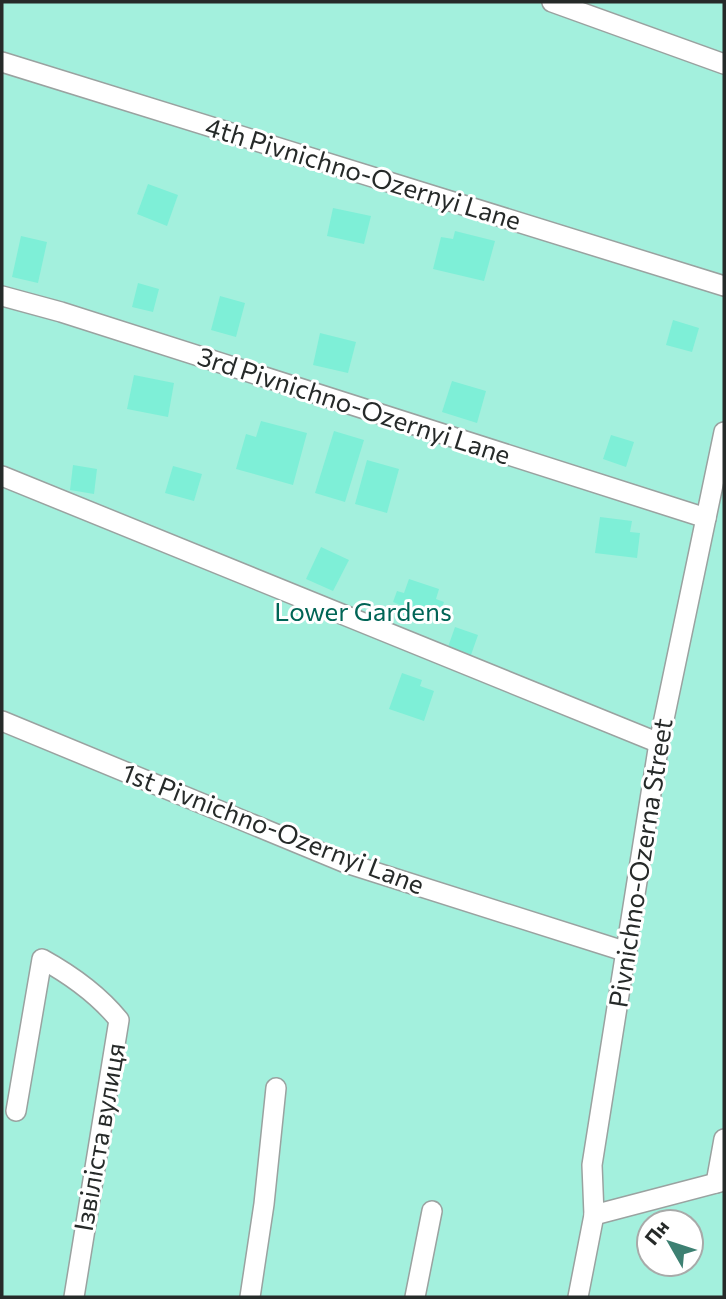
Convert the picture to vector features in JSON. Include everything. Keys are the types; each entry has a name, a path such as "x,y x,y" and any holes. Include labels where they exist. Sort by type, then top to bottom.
{"street":[{"path":"552,2 724,64"},
{"name":"4th Pivnichno-Ozernyi Lane","path":"2,62 724,286"},
{"name":"3rd Pivnichno-Ozernyi Lane","path":"2,296 61,312 706,518"},
{"name":"Pivnichno-Ozerna Street","path":"578,1297 594,1215 592,1165 659,743 724,432"},
{"path":"2,476 659,743"},
{"name":"1st Pivnichno-Ozernyi Lane","path":"2,721 346,863 627,953"},
{"name":"Ізвіліста вулиця","path":"16,1111 42,959 74,976 107,1005 119,1020 74,1297"},
{"path":"250,1297 264,1204 276,1088"},
{"path":"594,1215 720,1182 724,1139"},
{"path":"415,1297 432,1210"}],"green space":[{"name":"Lower Gardens","path":"2,2 724,2 724,1297 2,1297"}],"building":[{"path":"148,184 178,195 167,226 137,214"},
{"path":"333,208 371,216 364,244 327,236"},
{"path":"455,231 495,241 484,281 433,269 441,237 453,239"},
{"path":"21,236 47,242 38,283 12,277"},
{"path":"138,283 159,289 153,312 132,307"},
{"path":"220,296 245,303 236,337 211,330"},
{"path":"673,320 699,328 692,352 666,345"},
{"path":"320,333 356,342 348,373 313,365"},
{"path":"134,375 174,383 168,417 127,409"},
{"path":"452,381 486,391 477,423 442,412"},
{"path":"261,421 307,433 293,485 236,469 246,434 256,437"},
{"path":"334,431 364,440 345,502 315,493"},
{"path":"611,435 634,442 626,467 603,459"},
{"path":"367,460 399,469 387,513 355,504"},
{"path":"73,465 97,469 94,494 70,490"},
{"path":"173,466 202,474 194,501 165,493"},
{"path":"600,517 632,521 630,532 640,533 637,558 595,553"},
{"path":"321,547 349,560 333,591 306,579"},
{"path":"409,579 439,589 436,599 444,602 439,616 429,613 426,624 397,613 400,605 393,602 397,591 404,593"},
{"path":"455,627 478,635 471,655 448,647"},
{"path":"402,673 422,680 420,686 434,691 424,721 389,709"}]}
